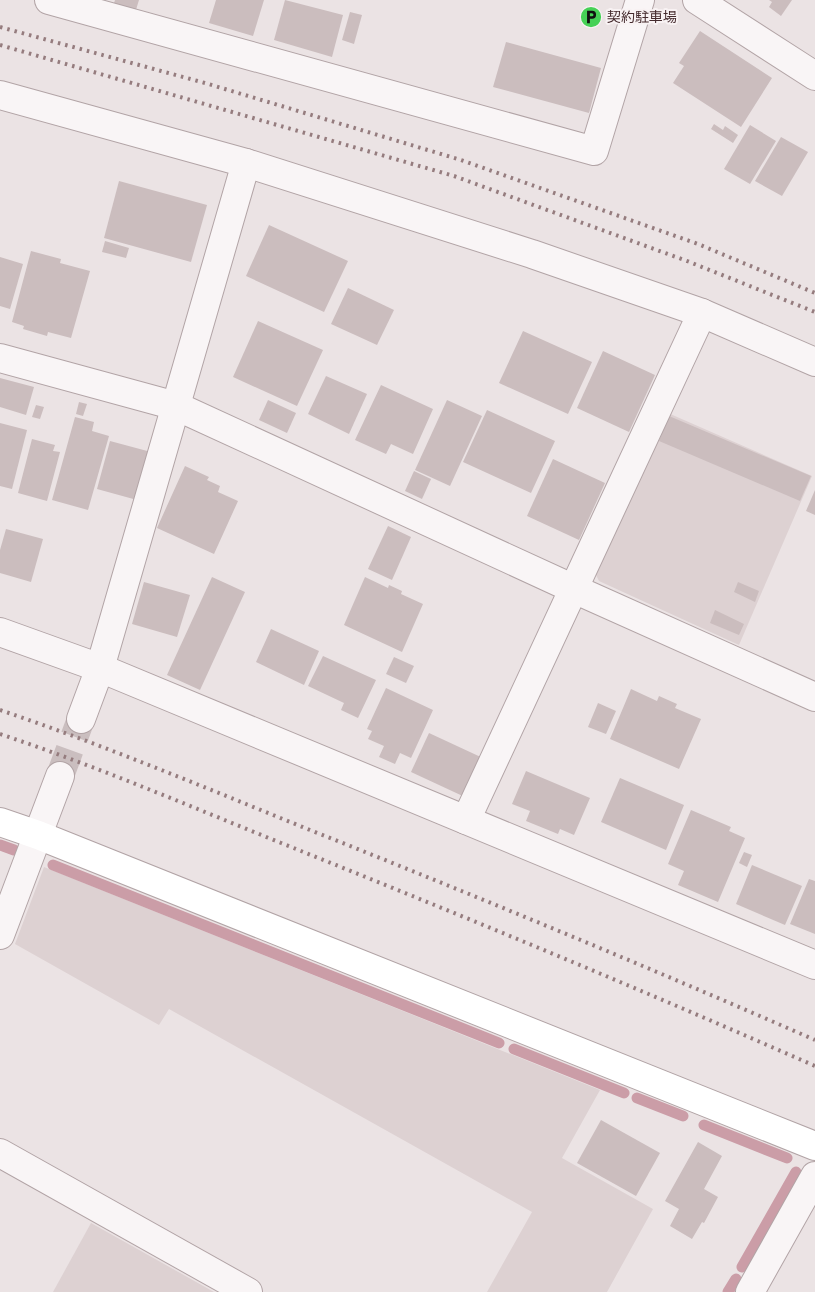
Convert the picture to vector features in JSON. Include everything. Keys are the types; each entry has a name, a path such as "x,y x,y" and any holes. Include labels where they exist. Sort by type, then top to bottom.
{"street":[{"path":"49,0 594,152 640,0"},
{"path":"697,0 815,76"},
{"path":"0,95 246,163 532,254 702,313 815,362"},
{"path":"81,718 100,668 246,163"},
{"path":"466,820 702,313"},
{"path":"0,358 176,406 574,589 815,697"},
{"path":"0,632 100,668 815,965"},
{"path":"0,935 60,776"},
{"path":"0,822 38,835 815,1146"},
{"path":"0,1153 248,1292"},
{"path":"750,1292 815,1176"}],"shaded area":[{"path":"668,413 812,476 739,645 599,581 594,571"},
{"path":"44,867 600,1090 562,1158 653,1209 607,1292 487,1292 532,1212 169,1009 159,1025 15,944"},
{"path":"91,1223 214,1292 53,1292"}],"building":[{"path":"115,0 139,0 135,13 113,6"},
{"path":"216,0 264,0 253,36 209,23"},
{"path":"285,0 343,15 332,57 274,40"},
{"path":"769,0 792,0 781,16 769,7 772,2"},
{"path":"350,12 362,15 354,44 342,40"},
{"path":"700,31 772,78 741,127 673,83 684,66 679,63"},
{"path":"506,42 601,68 589,113 493,87"},
{"path":"714,124 723,130 725,126 738,135 733,143 711,129"},
{"path":"750,125 776,141 750,184 724,169"},
{"path":"781,137 808,152 782,196 755,181"},
{"path":"119,181 207,205 191,262 104,238"},
{"path":"269,225 348,261 324,312 246,276"},
{"path":"105,241 129,248 126,258 102,252"},
{"path":"31,251 61,259 60,263 90,271 71,338 48,332 47,336 23,329 24,326 12,322"},
{"path":"0,257 23,264 10,309 0,306"},
{"path":"348,288 394,310 377,345 331,324"},
{"path":"258,321 323,350 297,406 233,377"},
{"path":"523,331 592,362 568,414 499,383"},
{"path":"603,351 655,375 629,432 577,408"},
{"path":"326,376 367,394 349,434 308,414"},
{"path":"0,378 34,387 26,415 0,407"},
{"path":"381,385 433,409 413,454 391,444 386,454 355,440"},
{"path":"268,400 296,413 287,433 259,420"},
{"path":"447,400 482,416 450,486 415,470"},
{"path":"79,402 87,404 83,416 76,414"},
{"path":"36,405 44,407 40,419 32,417"},
{"path":"487,410 555,441 531,493 463,462"},
{"path":"669,416 811,476 800,501 659,441"},
{"path":"75,417 94,422 92,431 109,436 88,510 52,500"},
{"path":"0,423 27,430 12,489 0,486"},
{"path":"32,439 55,445 53,451 60,452 47,501 18,493"},
{"path":"110,441 151,452 137,500 97,489"},
{"path":"553,459 605,483 579,540 527,516"},
{"path":"185,466 209,477 207,480 220,486 218,492 238,501 214,554 157,528"},
{"path":"414,471 431,479 422,499 405,491"},
{"path":"815,490 815,515 806,511"},
{"path":"388,526 411,537 392,580 368,569"},
{"path":"6,529 43,539 31,582 0,573 0,550"},
{"path":"212,577 245,592 200,690 167,675"},
{"path":"365,577 388,588 389,585 402,591 401,594 423,604 402,652 344,625"},
{"path":"144,582 190,595 177,637 132,624"},
{"path":"738,582 759,591 755,602 734,592"},
{"path":"715,610 744,624 739,635 710,623"},
{"path":"271,629 319,651 304,685 256,662"},
{"path":"323,656 376,680 358,718 341,710 344,703 308,686"},
{"path":"394,657 414,666 406,683 386,674"},
{"path":"386,688 433,710 411,758 400,753 395,764 379,757 384,746 368,739 372,731 367,729"},
{"path":"631,689 657,701 659,696 677,704 675,708 701,719 679,769 610,739"},
{"path":"598,703 616,711 606,734 588,727"},
{"path":"429,733 485,759 467,798 411,772"},
{"path":"526,771 590,798 574,835 560,829 558,834 526,821 530,811 512,804"},
{"path":"620,778 684,805 666,850 601,822"},
{"path":"691,810 731,827 729,831 745,838 718,902 678,885 684,871 668,864"},
{"path":"744,852 752,855 747,867 739,863"},
{"path":"752,865 802,886 785,925 736,904"},
{"path":"809,879 815,881 815,934 790,924"},
{"path":"601,1120 660,1153 636,1196 577,1163"},
{"path":"698,1142 722,1156 704,1189 718,1197 704,1223 702,1222 692,1239 670,1226 679,1209 665,1201"}],"waterway":[{"path":"0,845 14,850"},
{"path":"53,865 499,1043"},
{"path":"514,1049 624,1093"},
{"path":"637,1098 683,1116"},
{"path":"704,1125 787,1158"},
{"path":"742,1267 796,1172"},
{"path":"728,1292 736,1279"}],"tunnel":[{"path":"60,776 81,719"}],"railway":[{"path":"0,27 205,83 461,160 698,244 815,293"},
{"path":"0,45 454,176 687,261 815,312"},
{"path":"0,710 77,737 433,879 815,1040"},
{"path":"0,734 114,775 430,903 623,983 815,1066"}],"place":[{"name":"契約駐車場","path":"591,17"}]}
